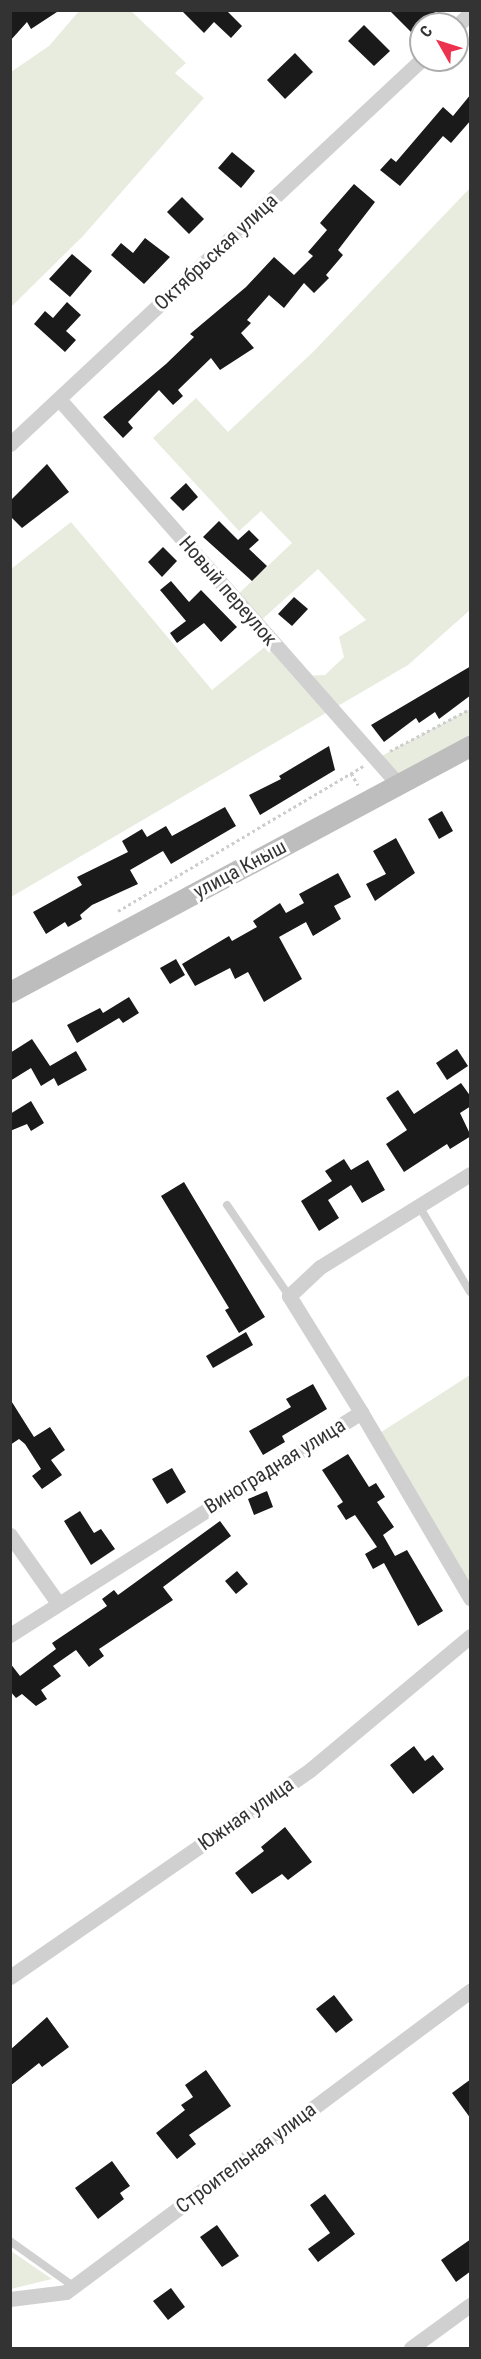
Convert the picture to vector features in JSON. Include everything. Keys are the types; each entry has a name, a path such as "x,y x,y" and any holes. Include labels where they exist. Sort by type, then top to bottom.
{"street":[{"name":"Октябрьская улица","path":"10,444 409,71"},
{"name":"Новый переулок","path":"59,399 398,784"},
{"name":"улица Кныш","path":"10,992 471,746"},
{"path":"290,1296 320,1267 471,1174"},
{"name":"Виноградная улица","path":"10,1635 361,1412 290,1296"},
{"path":"361,1412 471,1598"},
{"path":"10,1535 58,1603"},
{"name":"Южная улица","path":"10,1977 310,1770 471,1636"},
{"name":"Строительная улица","path":"10,2299 66,2292 471,1991"},
{"path":"411,2349 471,2305"}],"lane":[{"path":"227,1205 290,1296"},
{"path":"418,1206 471,1292"},
{"path":"10,2241 73,2286"}],"path":[{"path":"110,916 376,759 471,709"}],"shaded area":[{"path":"79,11 131,11 186,63 175,73 204,98 83,236 11,307 11,72 49,46"},
{"path":"470,188 470,610 408,665 11,897 11,569 71,522 212,690 272,641 302,676 325,675 344,657 339,637 366,620 318,569 257,624 234,598 292,543 261,511 239,531 153,438 196,398 228,432 313,352"},
{"path":"470,709 470,746 398,784 376,759"},
{"path":"470,1375 470,1598 375,1436"},
{"path":"11,2251 52,2279 11,2289"}],"building":[{"path":"10,10 60,10 31,29 27,22 10,41"},
{"path":"181,10 226,10 242,26 231,38 214,22 204,33"},
{"path":"389,10 437,10 435,12 409,12 409,30"},
{"path":"364,25 390,51 374,66 348,41"},
{"path":"295,53 313,72 285,99 267,80"},
{"path":"471,94 471,120 451,143 443,136 400,186 380,170 391,158 396,162 443,107 453,116"},
{"path":"232,152 255,171 241,188 218,168"},
{"path":"354,184 375,202 338,250 343,255 326,275 329,278 314,293 304,283 284,308 269,295 247,320 251,323 241,333 254,348 220,370 211,358 178,390 183,396 173,405 159,390 128,422 133,428 123,438 103,417 166,364 194,337 190,334 246,287 274,257 294,275 313,256 308,252 327,230 320,223"},
{"path":"182,197 204,219 189,234 167,212"},
{"path":"145,238 170,257 144,284 111,255 121,243 133,253"},
{"path":"72,254 92,271 70,297 49,279"},
{"path":"67,302 81,315 66,331 76,340 65,352 34,324 45,311 53,318"},
{"path":"47,464 69,492 22,528 10,516 10,501"},
{"path":"186,483 198,497 183,511 170,498"},
{"path":"219,521 238,540 249,530 259,540 249,549 267,566 252,581 203,537"},
{"path":"163,547 177,561 162,577 148,562"},
{"path":"171,581 189,602 201,590 237,627 221,642 204,623 177,643 170,633 186,621 160,590"},
{"path":"294,597 308,609 292,626 278,614"},
{"path":"471,666 471,695 439,719 435,712 419,723 416,718 384,742 371,725"},
{"path":"329,746 335,770 260,815 249,795 281,779 279,776"},
{"path":"225,807 236,826 171,864 163,851 130,870 138,884 92,905 80,915 82,919 68,927 65,922 46,934 33,912 82,885 77,877 128,852 122,841 142,829 147,837 166,826 172,836"},
{"path":"442,811 453,831 439,839 428,819"},
{"path":"396,838 415,873 375,901 366,884 386,874 373,851"},
{"path":"338,873 351,897 334,906 341,919 313,936 306,922 279,937 302,979 264,1002 248,972 235,979 230,968 195,986 182,964 229,936 232,941 257,927 253,921 280,903 286,913 304,903 299,894"},
{"path":"176,959 185,975 170,984 160,968"},
{"path":"129,997 139,1013 123,1023 119,1018 77,1043 67,1025 100,1008 103,1013"},
{"path":"32,1039 50,1066 76,1051 87,1070 58,1086 54,1078 41,1086 31,1068 10,1081 10,1053"},
{"path":"457,1049 468,1066 447,1080 436,1063"},
{"path":"461,1083 471,1097 471,1106 460,1113 471,1136 450,1149 447,1144 404,1172 386,1144 407,1130 386,1098 398,1090 414,1114"},
{"path":"31,1101 44,1123 31,1131 27,1124 10,1131 10,1114"},
{"path":"344,1159 351,1170 368,1160 385,1190 362,1203 351,1185 328,1200 339,1218 319,1231 301,1201 332,1181 325,1171"},
{"path":"184,1182 265,1317 239,1333 225,1310 229,1308 161,1196"},
{"path":"246,1332 253,1345 213,1368 206,1356"},
{"path":"313,1384 327,1409 282,1436 285,1442 263,1455 249,1431 291,1407 286,1399"},
{"path":"10,1399 34,1437 50,1427 65,1450 51,1460 62,1475 42,1489 32,1476 41,1469 25,1444 19,1439 10,1445"},
{"path":"348,1454 369,1487 376,1483 385,1497 377,1502 394,1527 383,1535 395,1556 407,1550 443,1611 418,1626 384,1563 373,1569 365,1554 377,1547 355,1515 346,1520 337,1506 343,1502 322,1470"},
{"path":"172,1468 186,1492 167,1504 152,1479"},
{"path":"267,1491 273,1507 254,1515 248,1499"},
{"path":"80,1511 94,1533 101,1529 115,1549 91,1565 64,1521"},
{"path":"220,1521 231,1536 163,1587 173,1600 99,1649 104,1656 89,1667 76,1650 53,1666 61,1676 41,1690 47,1699 36,1706 22,1694 16,1698 10,1691 10,1663 20,1676 56,1649 52,1643 107,1606 102,1599 114,1590 118,1595"},
{"path":"237,1571 248,1584 236,1594 225,1581"},
{"path":"414,1746 425,1761 433,1755 444,1769 413,1794 390,1765"},
{"path":"285,1827 312,1862 288,1880 282,1874 252,1894 235,1873 264,1851 261,1847"},
{"path":"334,1995 353,2020 336,2033 316,2009"},
{"path":"47,2017 69,2047 42,2067 39,2063 10,2086 10,2050"},
{"path":"206,2070 231,2106 189,2135 196,2144 177,2159 156,2133 185,2110 181,2105 193,2097 185,2085"},
{"path":"471,2079 471,2119 452,2093"},
{"path":"112,2161 130,2186 120,2193 124,2199 98,2219 75,2188"},
{"path":"325,2194 355,2234 318,2262 308,2249 330,2233 310,2205"},
{"path":"217,2225 239,2256 222,2267 200,2237"},
{"path":"471,2239 471,2271 456,2282 441,2260"},
{"path":"171,2288 185,2307 168,2320 153,2301"}]}
